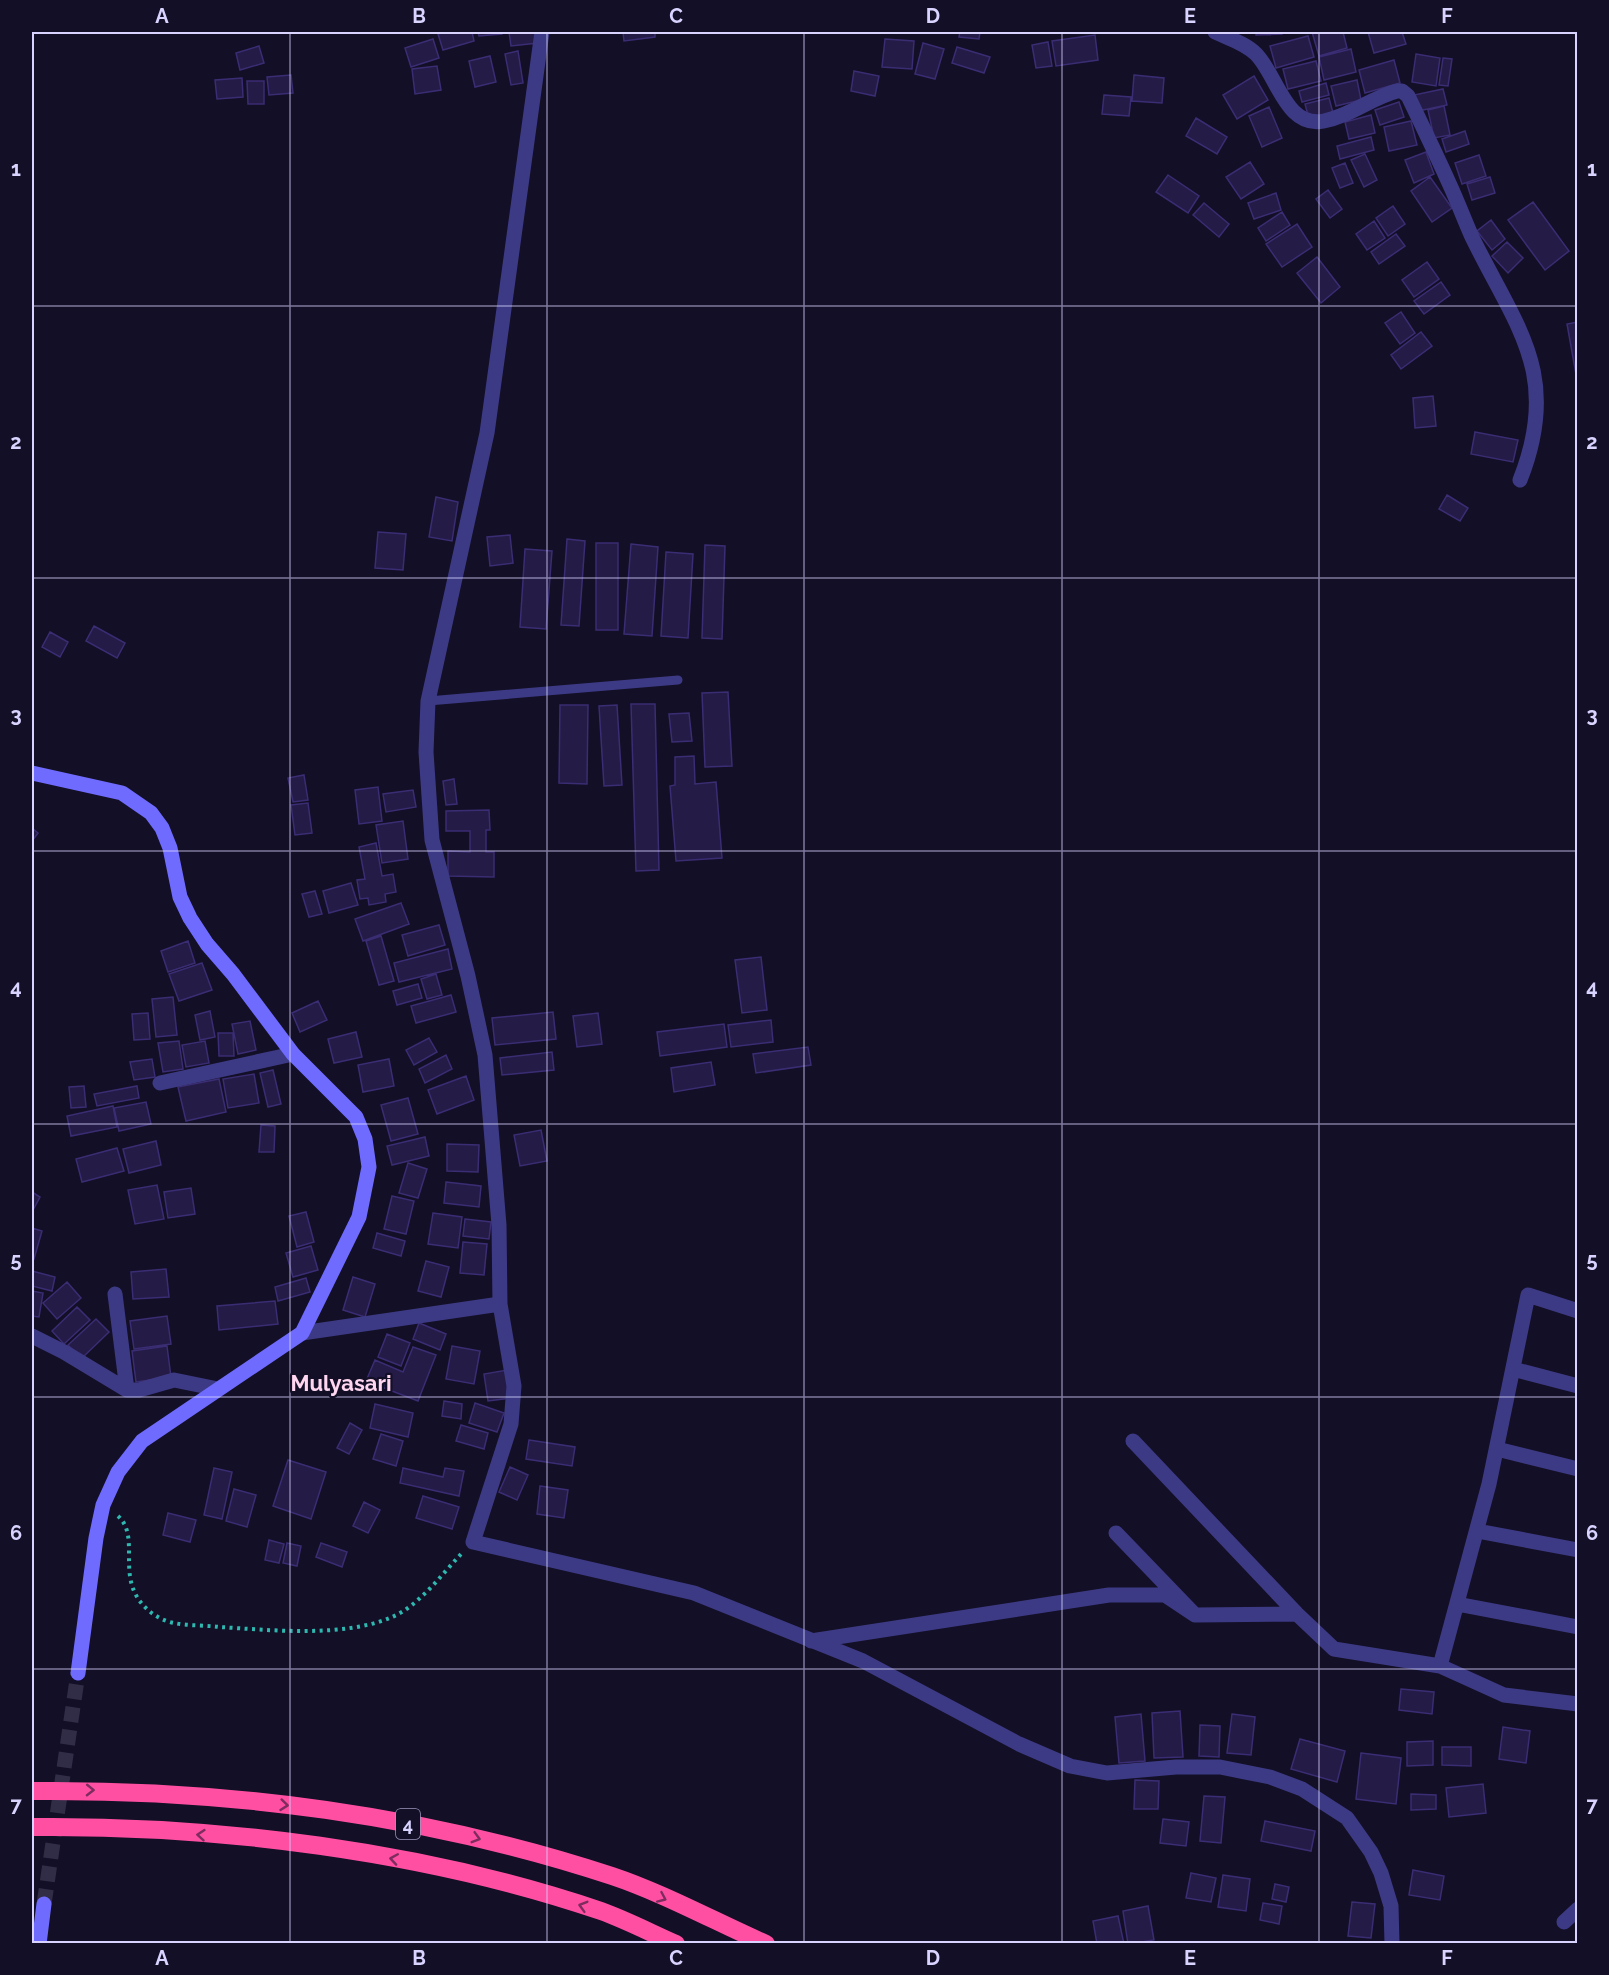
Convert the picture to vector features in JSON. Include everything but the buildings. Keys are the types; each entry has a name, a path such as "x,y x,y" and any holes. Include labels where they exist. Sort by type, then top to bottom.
{"highway":[{"name":"4","path":"32,1791 95,1790 287,1805 454,1832 614,1877 766,1944"},
{"name":"4","path":"32,1827 94,1826 283,1841 446,1867 602,1911 676,1944"}],"main road":[{"path":"32,773 122,793 151,813 162,828 170,848 180,897 190,918 207,944 233,974 293,1054 357,1117 365,1139 369,1167 359,1217 303,1333 142,1441 118,1472 104,1505 96,1538 78,1673"},
{"path":"39,1944 44,1904"}],"street":[{"path":"542,32 487,434 428,701 426,752 430,828 485,1054 498,1214 500,1304 512,1367 511,1424 473,1542 694,1593 863,1661 1019,1744 1070,1766 1107,1773 1176,1767 1220,1767 1270,1777 1302,1789 1347,1818 1371,1852 1381,1873 1391,1906 1392,1944"},
{"path":"1215,32 1246,46 1256,54 1289,106 1304,120 1317,122 1340,116 1397,90 1408,96 1472,236 1509,306 1531,356 1537,383 1537,401 1530,454 1520,480"},
{"path":"160,1083 293,1054"},
{"path":"115,1294 127,1390"},
{"path":"1440,1666 1497,1449 1528,1295 1578,1311"},
{"path":"303,1333 500,1304"},
{"path":"32,1336 64,1352 127,1390 140,1390 169,1380 218,1389"},
{"path":"1513,1369 1578,1386"},
{"path":"1133,1441 1297,1614 1334,1649 1440,1666 1504,1695 1578,1704"},
{"path":"1497,1449 1578,1469"},
{"path":"1477,1531 1578,1550"},
{"path":"1116,1533 1195,1615"},
{"path":"811,1641 1109,1595 1165,1595 1195,1615 1297,1614"},
{"path":"1457,1604 1578,1627"},
{"path":"1564,1922 1578,1909"}],"lane":[{"path":"428,701 678,680"}],"path":[{"path":"104,1505 125,1522 129,1533 128,1571 132,1588 142,1604 153,1614 172,1623 279,1631 372,1624 394,1616 412,1605 473,1542"}],"tunnel":[{"path":"44,1904 78,1673"}],"district":[{"name":"Mulyasari","path":"341,1383"}]}
